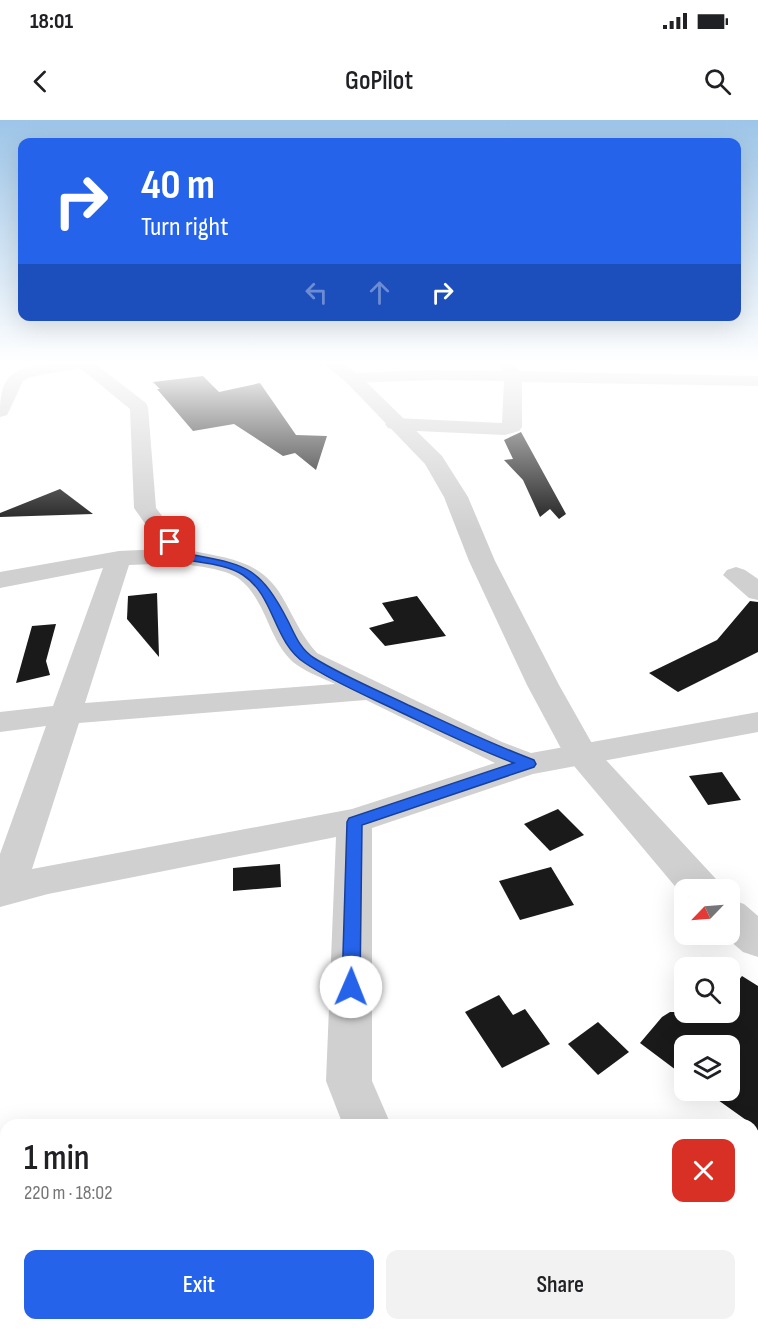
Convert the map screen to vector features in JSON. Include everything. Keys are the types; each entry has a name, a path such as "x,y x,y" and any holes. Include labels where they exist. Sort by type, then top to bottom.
{"street":[{"path":"140,418 145,508 180,556"},
{"path":"390,418 434,461 443,473 456,497 482,561 543,685 581,754 692,879"},
{"path":"396,424 508,428 514,424 514,418"},
{"path":"0,580 119,558 180,556 226,565 246,572 267,592 294,646 308,659 368,691 491,750 529,764"},
{"path":"3,891 119,558"},
{"path":"736,575 758,592"},
{"path":"0,722 65,714 368,691"},
{"path":"3,891 48,879 354,822 529,764 758,722"},
{"path":"354,822 349,1081 365,1119"},
{"path":"740,925 758,940"}],"building":[{"path":"182,418 285,418 296,435 327,436 316,470 295,453 283,456 234,424 193,431"},
{"path":"521,432 566,514 559,519 550,509 540,517 523,480 504,460 513,459 504,440"},
{"path":"60,489 93,514 0,517 0,513"},
{"path":"157,593 159,657 127,619 128,596"},
{"path":"417,596 446,636 385,646 369,628 394,621 382,603"},
{"path":"750,601 758,602 758,652 678,692 649,673 717,640"},
{"path":"56,624 46,661 50,675 16,683 32,626"},
{"path":"722,772 741,800 708,805 689,776"},
{"path":"558,809 584,835 550,851 524,824"},
{"path":"280,864 281,887 233,891 233,868"},
{"path":"551,867 574,905 520,920 499,881"},
{"path":"742,976 758,986 758,1119 745,1119 719,1101 740,1101 740,1035 674,1035 674,1068 640,1043 662,1017 674,1012 674,1023 740,1023 740,978"},
{"path":"499,995 513,1015 525,1009 550,1044 502,1068 465,1012"},
{"path":"598,1022 629,1052 598,1075 568,1044"}],"route":[{"path":"170,542 180,556 226,565 246,572 267,592 294,646 308,659 368,691 491,750 529,764 354,822 351,987"}]}
